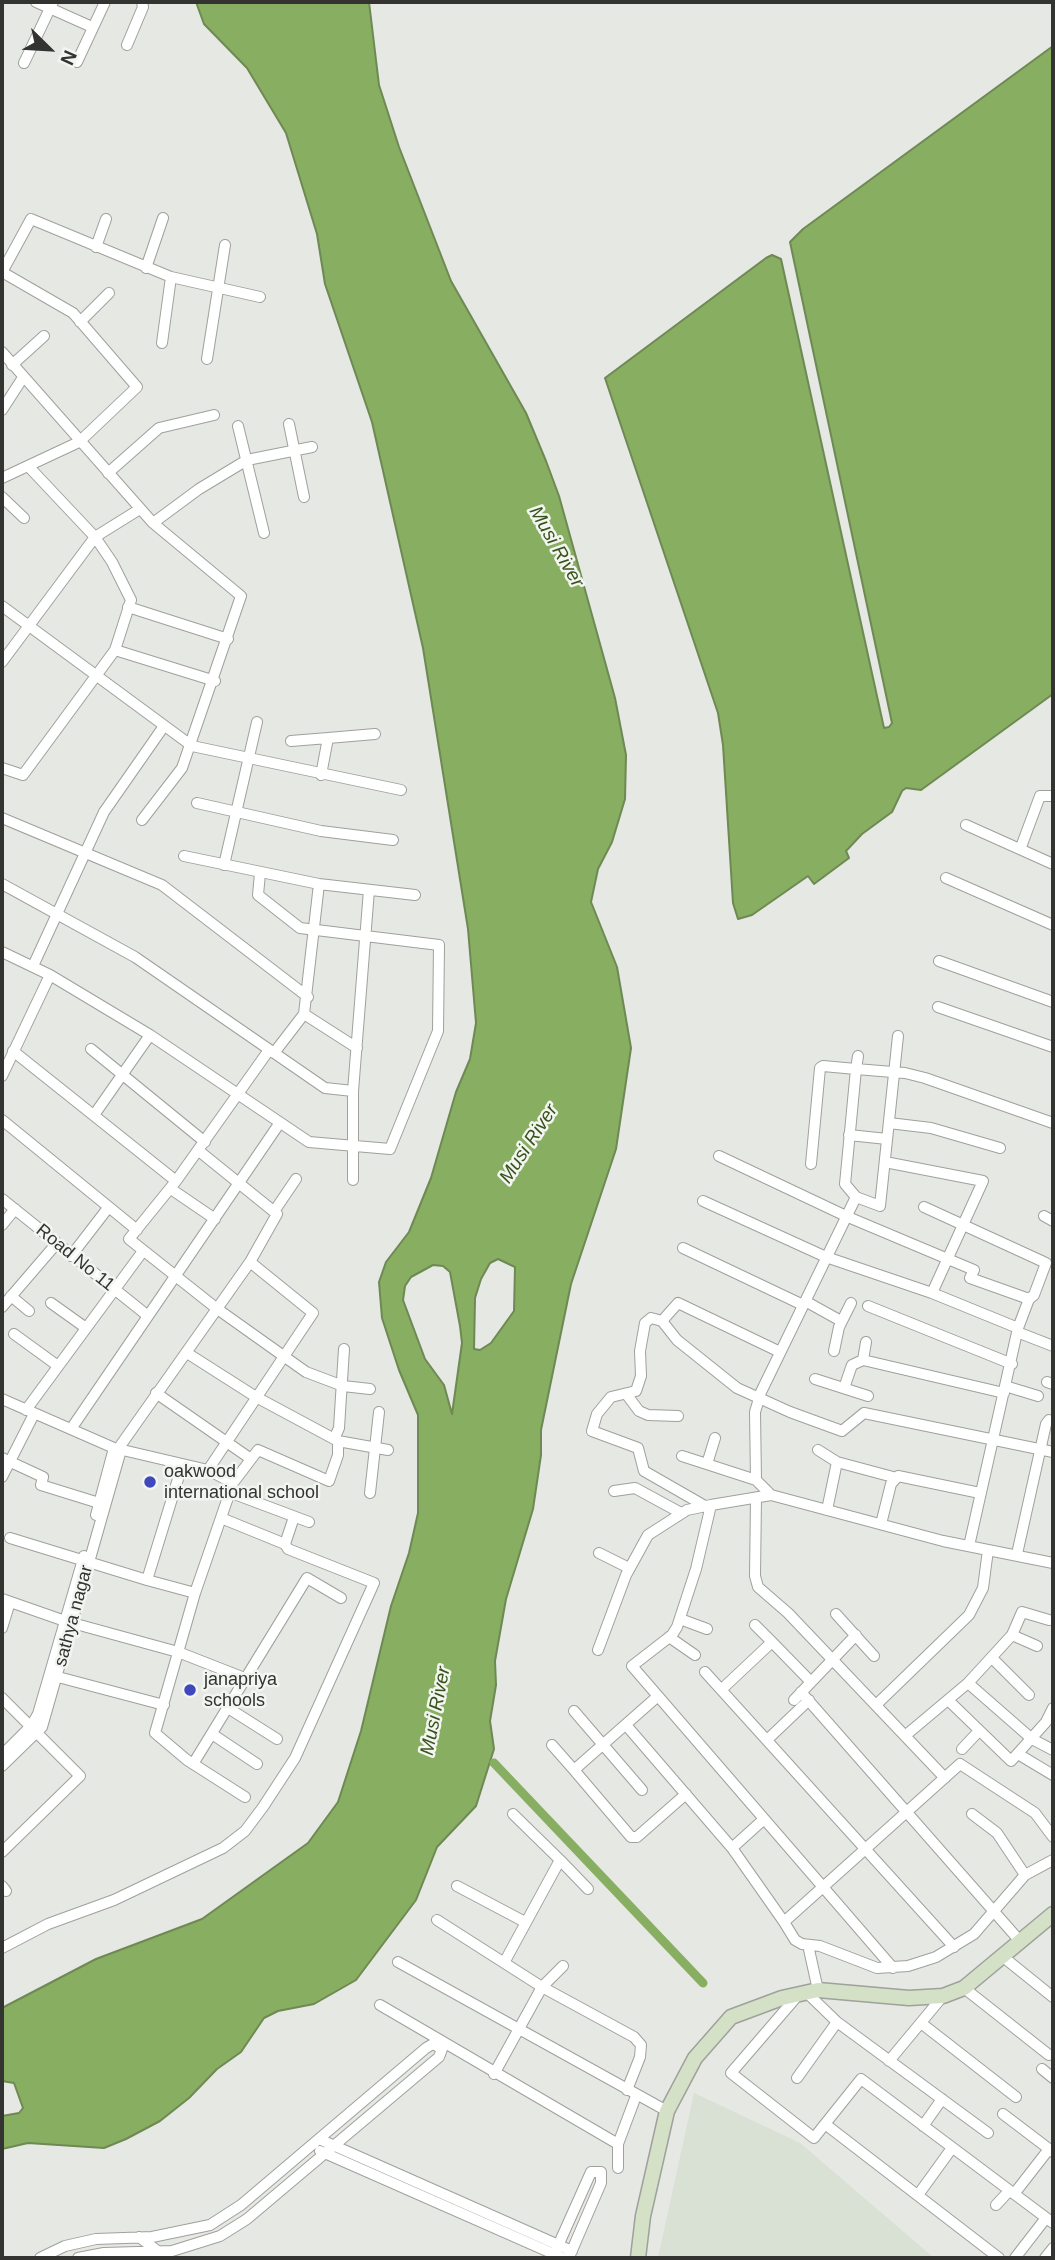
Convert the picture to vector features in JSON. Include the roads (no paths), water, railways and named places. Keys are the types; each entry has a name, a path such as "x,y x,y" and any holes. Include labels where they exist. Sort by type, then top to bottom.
{"street":[{"path":"36,2 51,5 92,27"},
{"path":"77,62 105,2"},
{"path":"127,45 144,6 142,2"},
{"path":"24,63 51,5"},
{"path":"146,268 163,218"},
{"path":"2,478 79,442 137,387 73,313 2,272 31,219 172,277 260,297"},
{"path":"96,247 106,219"},
{"path":"207,359 225,245"},
{"path":"162,342 172,277"},
{"path":"80,322 109,293"},
{"path":"12,365 44,336"},
{"path":"2,352 22,379 153,523 241,596 215,681 183,768 142,820"},
{"path":"2,410 22,379"},
{"path":"108,473 159,428 214,415"},
{"path":"289,424 304,497"},
{"path":"238,426 264,533"},
{"path":"153,523 199,489 247,460 313,446"},
{"path":"2,768 23,775 115,650 131,600 112,562 95,537 29,467"},
{"path":"2,497 24,518"},
{"path":"2,662 95,537 140,509"},
{"path":"2,606 192,746 248,760 401,790"},
{"path":"128,607 228,639"},
{"path":"115,650 215,681"},
{"path":"224,865 257,722"},
{"path":"33,967 104,812 164,726"},
{"path":"291,741 375,734"},
{"path":"321,775 328,738"},
{"path":"1021,847 1040,796 1053,796"},
{"path":"198,803 321,831 393,840"},
{"path":"2,818 162,885 309,998"},
{"path":"966,825 1021,847 1053,864"},
{"path":"184,856 319,884 415,895"},
{"path":"2,952 50,975 150,1035 238,1097 309,1142 390,1149 438,1031 439,945 314,932 300,928 258,895 260,873"},
{"path":"946,878 1053,925"},
{"path":"2,884 135,957 325,1088 353,1091"},
{"path":"319,884 309,998 304,1014 272,1052 174,1185 129,1239 216,1308 306,1372 342,1386 370,1389"},
{"path":"353,1180 353,1091 369,890"},
{"path":"939,961 1053,1002"},
{"path":"2,1076 50,975"},
{"path":"938,1007 1053,1047"},
{"path":"304,1014 357,1048"},
{"path":"94,1115 150,1035"},
{"path":"858,1056 845,1184 856,1197 880,1206 898,1036"},
{"path":"91,1049 124,1075 275,1210"},
{"path":"13,1051 94,1115 215,1219"},
{"path":"811,1164 820,1069 823,1066 894,1072 925,1078 1053,1123"},
{"path":"2,1120 137,1230"},
{"path":"889,1123 931,1128 1000,1148"},
{"path":"71,1429 279,1124"},
{"path":"849,1135 887,1139"},
{"path":"719,1156 848,1217 974,1270 970,1278 1029,1299"},
{"path":"885,1162 983,1181 932,1293"},
{"path":"117,1449 250,1262 276,1218 275,1210 296,1179"},
{"path":"756,1480 755,1412 759,1398 856,1197"},
{"name":"Road No 11","path":"2,1199 148,1316"},
{"path":"703,1201 826,1258 932,1293 1053,1346"},
{"path":"924,1206 1046,1263 1017,1330 1012,1364 980,1493 970,1546"},
{"path":"71,1256 108,1208"},
{"path":"2,1225 15,1209"},
{"path":"2,1307 58,1243"},
{"path":"683,1248 841,1321"},
{"path":"2,1477 6,1460 30,1412 58,1366 143,1251"},
{"path":"208,1470 312,1318 313,1310 250,1262"},
{"path":"11,1296 29,1311"},
{"path":"51,1303 86,1328"},
{"path":"662,1321 678,1303 780,1352"},
{"path":"834,1351 841,1321 851,1303"},
{"path":"868,1306 1012,1364"},
{"path":"708,1505 650,1475 641,1465 642,1453 638,1448 594,1434 593,1422 611,1397 636,1391 645,1323 651,1318 662,1321 677,1340 723,1378 759,1398 842,1431 864,1413 1053,1452"},
{"path":"14,1334 58,1366"},
{"path":"863,1360 866,1342"},
{"path":"245,1797 196,1759 182,1753 155,1733 195,1593 231,1487 258,1450 329,1482 338,1455 344,1349"},
{"path":"187,1353 256,1397 337,1439 388,1450"},
{"path":"844,1388 852,1365 863,1360 1038,1396"},
{"path":"815,1379 868,1396"},
{"path":"156,1393 251,1459"},
{"path":"627,1395 639,1411 648,1415 678,1416"},
{"path":"2,1399 117,1449 208,1470 231,1487 309,1522"},
{"path":"370,1493 379,1412"},
{"path":"1017,1554 1046,1424 1049,1420 1053,1421"},
{"path":"707,1464 715,1438"},
{"name":"sathya nagar","path":"86,1562 99,1503 117,1449"},
{"name":"sathya nagar","path":"2,1766 34,1729 86,1562 117,1449"},
{"path":"818,1450 837,1462 893,1477 980,1493"},
{"path":"682,1456 756,1480 771,1495"},
{"path":"6,1460 43,1476 41,1485 99,1503"},
{"path":"827,1510 837,1462"},
{"path":"147,1580 182,1466"},
{"path":"881,1524 893,1477"},
{"path":"614,1491 635,1488 681,1513"},
{"path":"598,1650 629,1568 648,1535 681,1513 708,1505 771,1495 970,1546 1053,1563"},
{"path":"756,1498 756,1584 945,1778"},
{"path":"708,1505 680,1619 669,1637 632,1666 893,1968"},
{"path":"285,1544 294,1517"},
{"path":"2,1948 48,1924 114,1900 223,1848 245,1831 295,1758 374,1583 288,1549 285,1544 221,1518"},
{"path":"10,1538 195,1593"},
{"path":"876,1706 969,1615 983,1588 988,1550"},
{"path":"599,1553 629,1568"},
{"path":"196,1759 307,1578 341,1598"},
{"path":"2,1628 6,1600 68,1622 178,1652 247,1679"},
{"path":"906,1735 993,1659 1012,1635 1022,1612 1049,1620"},
{"path":"836,1614 874,1656"},
{"path":"680,1619 707,1629"},
{"name":"sathya nagar","path":"2,1755 34,1729 41,1727 58,1677 68,1622"},
{"path":"755,1625 811,1682"},
{"path":"768,1739 811,1682 856,1635"},
{"path":"1012,1635 1037,1646"},
{"path":"669,1637 695,1655"},
{"path":"722,1689 772,1642"},
{"path":"993,1659 1029,1695"},
{"path":"705,1672 954,1947"},
{"path":"58,1677 164,1705"},
{"path":"968,1683 1032,1739 1053,1750"},
{"path":"574,1770 658,1696"},
{"path":"801,1697 908,1812 1019,1940"},
{"path":"2,1698 80,1776 2,1852"},
{"path":"948,1700 978,1732 1011,1761 1032,1739 1053,1708"},
{"path":"228,1708 277,1739"},
{"path":"574,1711 642,1790"},
{"path":"626,1725 732,1848 795,1940 809,1948 820,1946 877,1968 893,1968 936,1957 998,1914 1025,1875 1053,1860"},
{"path":"962,1749 978,1732"},
{"path":"212,1734 257,1764"},
{"path":"552,1745 631,1837 638,1837 686,1794"},
{"path":"1018,1754 1053,1775"},
{"path":"784,1922 960,1764 1035,1813 1053,1837"},
{"path":"513,1814 588,1889"},
{"path":"972,1814 997,1833 1025,1875"},
{"path":"732,1848 763,1820"},
{"path":"505,1961 560,1860"},
{"path":"457,1886 525,1922"},
{"path":"437,1920 542,1987 638,2041 641,2053 634,2095 618,2144 618,2168"},
{"path":"638,2258 663,2109 695,2058 731,2017 808,1992 909,1998 943,1996 964,1988 1019,1940 1050,1922"},
{"path":"809,1948 813,1967 808,1992 731,2073 814,2138 862,2079 1050,2220 1015,2258"},
{"path":"1002,1956 1053,1997"},
{"path":"398,1962 663,2109"},
{"path":"494,2074 521,2030 542,1987 563,1966"},
{"path":"964,1988 1049,2055"},
{"path":"808,1992 838,2022 988,2133"},
{"path":"889,2061 943,1996"},
{"path":"380,2005 618,2144"},
{"path":"797,2078 838,2022"},
{"path":"921,2023 1016,2097"},
{"path":"40,2258 65,2246 121,2236 185,2233 210,2225 241,2205 426,2049 433,2044 442,2049 439,2057 247,2219 220,2236 152,2255"},
{"path":"1042,2069 1053,2078"},
{"path":"923,2126 942,2099"},
{"path":"996,2205 1051,2150 1003,2113"},
{"path":"825,2124 999,2258"},
{"path":"315,2143 333,2146 557,2254"},
{"path":"315,2143 324,2153 557,2254 570,2255 601,2183 601,2172 591,2172 557,2254"},
{"path":"918,2195 952,2148"},
{"path":"121,2236 137,2252"},
{"path":"139,2237 152,2255"},
{"path":"1045,2258 1053,2248"},
{"path":"78,2258 137,2252 167,2258"}],"water":[{"name":"Musi River","path":"196,2 369,2 379,85 399,147 451,281 526,413 546,461 559,496 615,698 626,755 625,799 612,842 598,869 591,902 617,967 631,1048 616,1149 571,1284 541,1430 541,1455 533,1509 506,1599 495,1661 496,1685 490,1721 494,1749 476,1806 437,1847 416,1900 356,1980 314,2004 278,2011 264,2018 241,2052 217,2069 189,2098 160,2121 126,2139 104,2148 28,2143 2,2149 2,2116 19,2113 23,2108 14,2083 2,2081 2,2008 96,1959 202,1919 308,1843 338,1802 361,1731 391,1606 409,1553 418,1513 418,1415 399,1370 382,1318 379,1282 386,1262 409,1232 431,1178 456,1092 470,1059 476,1023 468,929 423,648 372,422 325,284 317,234 286,133 247,68 204,24","holes":["498,1259 515,1267 514,1311 491,1343 480,1350 474,1349 475,1298 490,1263","433,1265 443,1266 450,1272 460,1326 462,1343 452,1414 444,1385 425,1359 403,1300 405,1286 411,1277"]},
{"path":"1053,46 1053,694 921,790 906,788 902,791 892,812 862,834 846,851 849,858 814,884 808,876 752,915 738,919 733,903 723,745 718,713 605,378 766,258 772,255 781,259 884,728 889,727 892,723 790,242 803,229"}],"waterway":[{"path":"494,1763 703,1983"}],"place":[{"name":"oakwood international school","path":"150,1482"},
{"name":"janapriya schools","path":"190,1690"}]}
